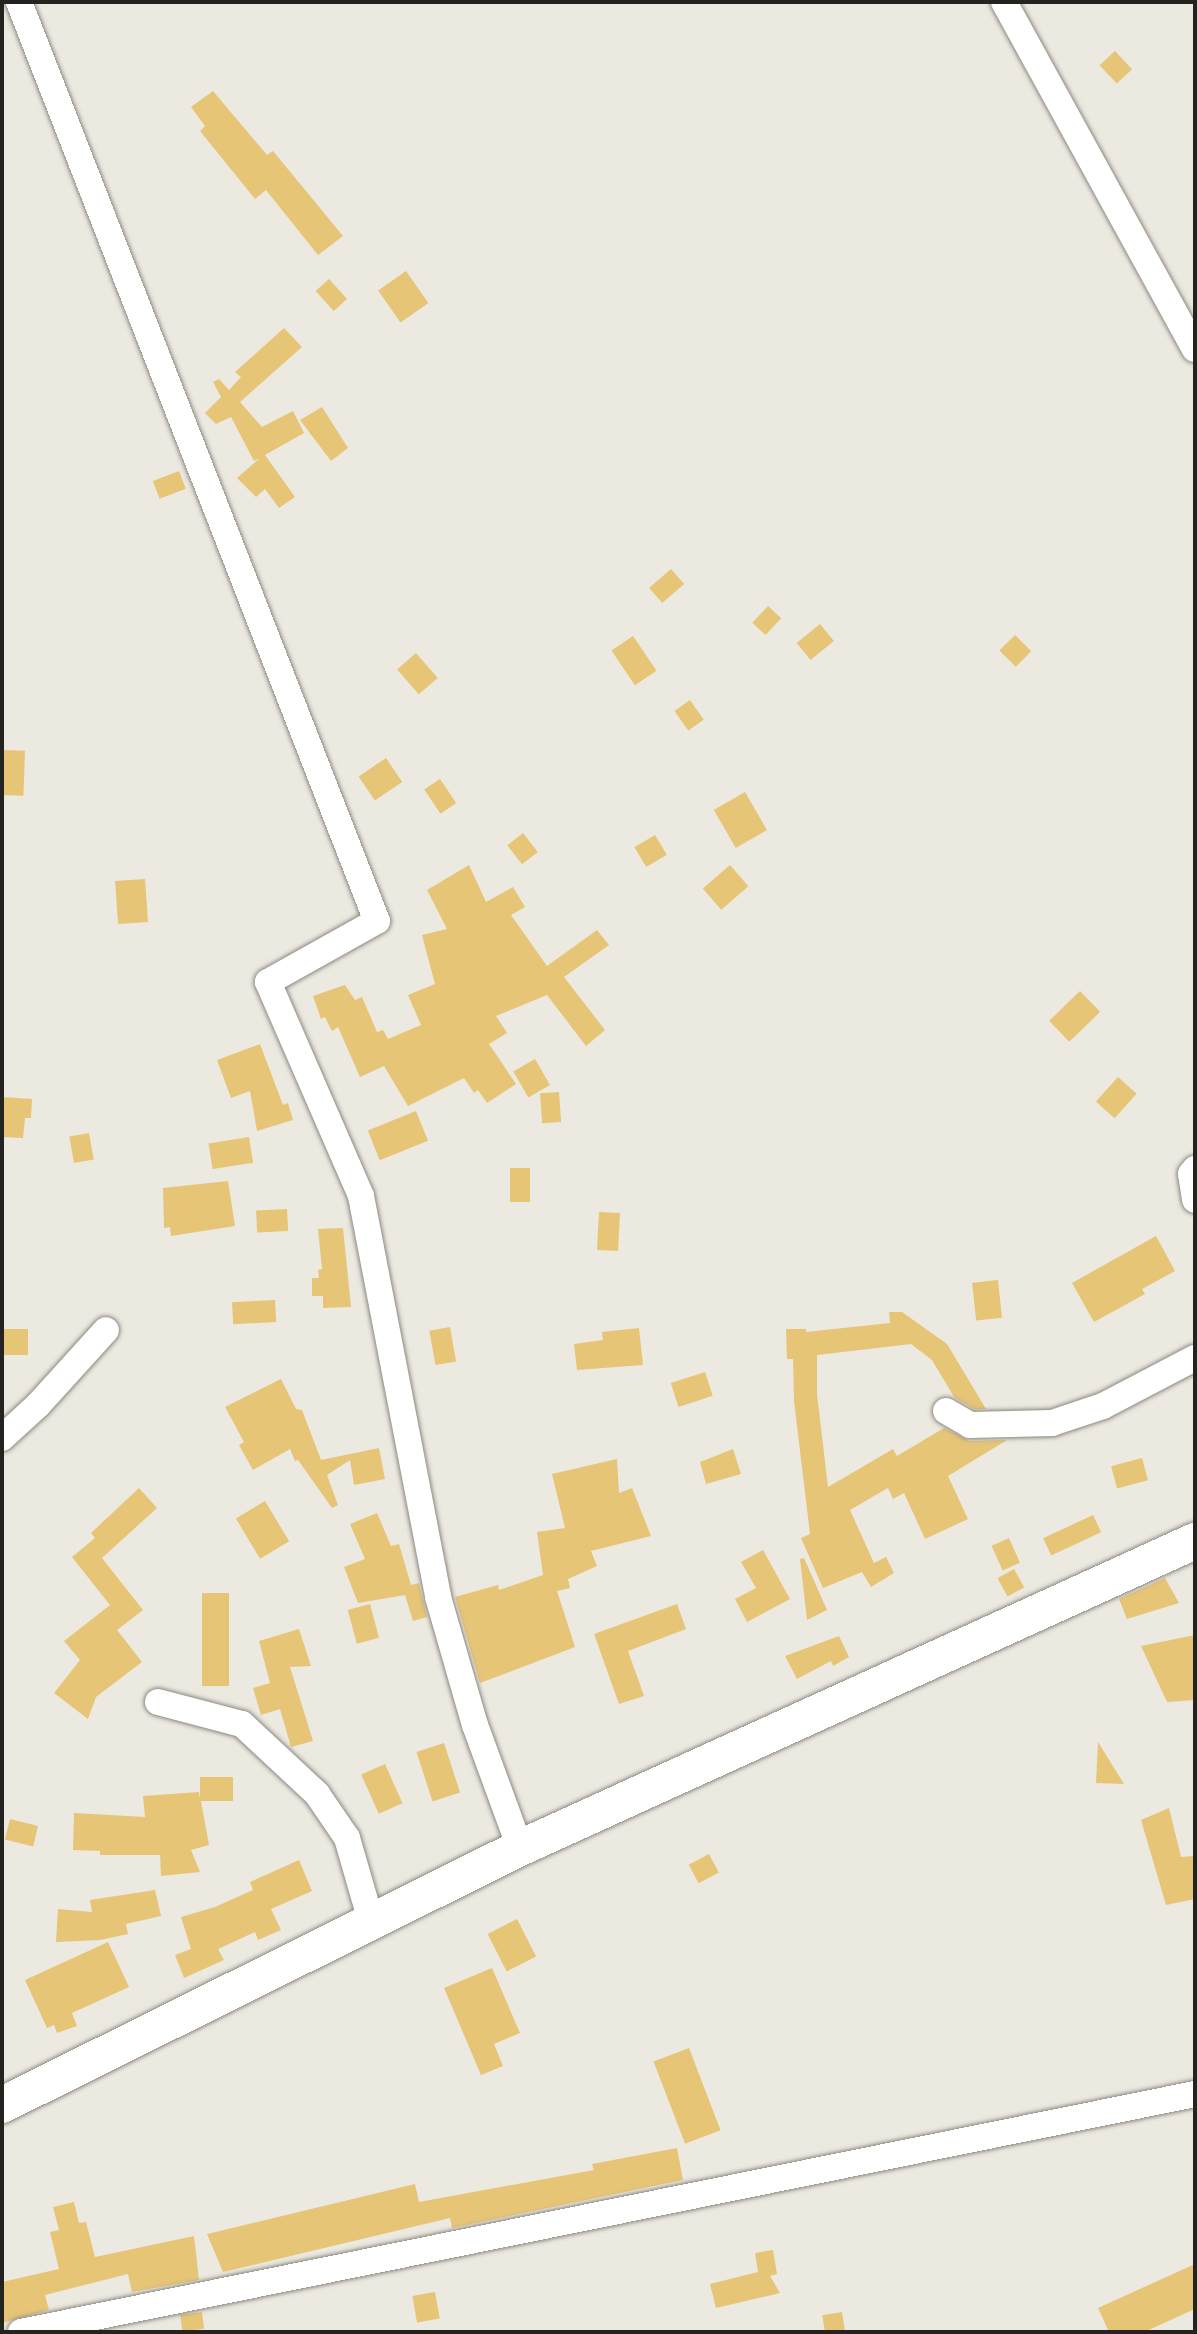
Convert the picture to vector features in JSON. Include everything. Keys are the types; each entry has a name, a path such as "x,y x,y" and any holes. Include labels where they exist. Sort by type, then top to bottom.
{"main road":[{"path":"2,2105 520,1848 1195,1541"}],"street":[{"path":"19,2 377,921 268,982 361,1196 438,1597 475,1725 520,1848"},
{"path":"1004,2 1195,349"},
{"path":"1195,1169 1191,1174 1195,1200"},
{"path":"2,1438 38,1405 106,1330"},
{"path":"946,1411 970,1425 1052,1423 1103,1406 1195,1358"},
{"path":"158,1702 242,1724 317,1794 347,1838 371,1921"},
{"path":"21,2332 1195,2094"}],"building":[{"path":"1115,51 1132,69 1117,84 1100,65"},
{"path":"213,91 267,155 273,151 343,236 318,255 266,190 255,199 200,131 205,126 191,107"},
{"path":"406,271 428,303 401,322 378,291"},
{"path":"329,279 347,299 334,311 316,291"},
{"path":"284,328 302,347 240,402 262,427 293,411 304,433 265,455 295,497 279,508 265,489 256,497 237,478 260,458 254,461 231,417 216,424 205,413 221,397 213,382 219,379 229,390 241,377 235,372"},
{"path":"322,407 348,448 331,461 300,420"},
{"path":"179,471 186,489 160,499 153,481"},
{"path":"671,569 684,584 662,603 649,588"},
{"path":"768,606 781,618 765,635 752,623"},
{"path":"820,624 834,641 811,660 797,643"},
{"path":"1015,635 1031,651 1016,667 999,651"},
{"path":"633,636 656,671 635,685 611,651"},
{"path":"416,653 438,678 419,694 397,669"},
{"path":"690,700 704,720 688,731 674,711"},
{"path":"2,750 25,751 23,796 2,795"},
{"path":"386,758 402,782 375,800 359,776"},
{"path":"440,779 456,803 440,814 424,790"},
{"path":"745,792 767,830 736,848 714,810"},
{"path":"523,833 538,852 522,864 507,845"},
{"path":"655,835 667,855 646,867 634,847"},
{"path":"469,865 486,902 513,887 525,907 511,915 547,966 597,930 609,945 564,977 605,1030 586,1046 547,995 496,1016 507,1033 489,1044 516,1084 487,1103 478,1090 474,1093 464,1078 408,1106 384,1066 360,1077 338,1027 332,1031 325,1017 321,1019 313,996 345,985 355,1000 362,997 377,1032 383,1030 388,1039 421,1025 408,995 435,984 422,935 447,929 427,890"},
{"path":"730,865 748,886 721,910 703,889"},
{"path":"145,879 148,922 118,924 115,881"},
{"path":"1080,991 1100,1012 1069,1042 1049,1021"},
{"path":"260,1044 283,1105 288,1103 293,1120 257,1131 250,1091 231,1098 217,1060"},
{"path":"535,1059 550,1085 528,1097 513,1072"},
{"path":"1118,1077 1137,1094 1114,1118 1096,1102"},
{"path":"559,1092 561,1122 542,1123 540,1093"},
{"path":"2,1097 32,1099 31,1118 25,1118 23,1138 2,1137"},
{"path":"416,1111 428,1141 380,1160 368,1130"},
{"path":"89,1133 94,1160 74,1163 69,1136"},
{"path":"249,1137 253,1163 213,1169 209,1143"},
{"path":"510,1168 530,1168 530,1202 510,1202"},
{"path":"228,1181 235,1226 171,1236 170,1227 164,1228 163,1188"},
{"path":"287,1209 288,1231 257,1233 256,1211"},
{"path":"599,1212 620,1213 618,1251 597,1250"},
{"path":"343,1228 351,1307 323,1308 323,1296 312,1296 312,1278 319,1278 318,1270 322,1269 318,1229"},
{"path":"1156,1236 1175,1271 1142,1289 1145,1294 1094,1322 1072,1283"},
{"path":"998,1280 1002,1318 976,1321 972,1283"},
{"path":"275,1300 276,1322 233,1324 232,1302"},
{"path":"889,1312 902,1312 947,1344 986,1409 974,1409 954,1397 932,1360 911,1344 817,1355 817,1394 828,1487 893,1449 897,1456 944,1428 970,1441 1007,1440 948,1476 968,1519 925,1539 904,1493 893,1499 888,1488 850,1510 874,1563 886,1557 894,1573 871,1587 862,1572 823,1588 801,1538 810,1534 794,1401 793,1359 787,1359 786,1329 806,1329 806,1332 890,1323"},
{"path":"450,1327 456,1361 435,1365 429,1331"},
{"path":"639,1328 643,1365 577,1370 574,1344 603,1340 602,1332"},
{"path":"2,1329 28,1329 28,1355 2,1355"},
{"path":"705,1372 713,1396 678,1407 671,1383"},
{"path":"281,1379 296,1409 302,1410 321,1460 379,1448 385,1479 354,1485 350,1460 327,1475 338,1505 332,1508 298,1460 295,1461 290,1449 253,1470 239,1445 244,1442 225,1407"},
{"path":"733,1449 741,1474 706,1484 700,1462"},
{"path":"1142,1458 1148,1480 1117,1488 1111,1466"},
{"path":"617,1459 619,1493 632,1488 651,1536 591,1551 597,1566 568,1579 570,1588 557,1591 575,1647 480,1683 455,1597 498,1585 499,1590 543,1575 537,1532 565,1528 552,1474"},
{"path":"139,1488 157,1508 102,1558 143,1610 117,1630 142,1662 96,1697 88,1719 54,1693 80,1660 64,1641 110,1605 72,1557 95,1538 91,1533"},
{"path":"265,1501 289,1541 260,1559 236,1519"},
{"path":"377,1513 391,1546 399,1544 411,1585 419,1583 427,1617 413,1621 405,1595 358,1603 344,1567 365,1559 350,1524"},
{"path":"1093,1515 1101,1532 1051,1555 1043,1538"},
{"path":"1009,1538 1020,1563 1003,1570 992,1546"},
{"path":"763,1550 790,1599 747,1622 735,1599 756,1588 741,1562"},
{"path":"804,1558 827,1610 807,1620 800,1559"},
{"path":"1014,1569 1024,1587 1008,1597 997,1578"},
{"path":"1165,1578 1179,1603 1127,1619 1119,1599"},
{"path":"202,1593 229,1593 229,1686 202,1686"},
{"path":"370,1604 379,1638 357,1644 348,1610"},
{"path":"677,1604 686,1629 628,1651 644,1696 619,1704 594,1634"},
{"path":"299,1629 311,1666 290,1667 313,1741 291,1747 280,1709 261,1715 253,1688 270,1683 259,1641"},
{"path":"1195,1635 1195,1700 1167,1702 1141,1646"},
{"path":"839,1636 849,1657 833,1666 831,1661 797,1679 785,1656"},
{"path":"1098,1742 1124,1784 1096,1783"},
{"path":"444,1743 460,1792 432,1801 416,1752"},
{"path":"385,1764 402,1803 379,1814 361,1775"},
{"path":"200,1777 233,1777 233,1801 201,1801 209,1845 191,1850 200,1872 161,1876 160,1855 100,1855 100,1851 73,1850 74,1813 145,1817 143,1796 199,1792 200,1799"},
{"path":"1169,1808 1181,1857 1195,1856 1195,1899 1166,1905 1141,1820"},
{"path":"10,1819 38,1826 33,1846 5,1839"},
{"path":"709,1854 719,1873 699,1883 689,1865"},
{"path":"299,1860 312,1891 271,1909 281,1930 258,1940 255,1932 218,1949 224,1960 184,1978 175,1955 191,1949 181,1917 215,1907 253,1890 250,1882"},
{"path":"155,1890 161,1916 126,1924 128,1934 100,1940 56,1942 58,1909 92,1912 90,1900"},
{"path":"517,1919 536,1956 507,1971 488,1934"},
{"path":"108,1942 129,1987 72,2013 77,2026 57,2033 54,2025 47,2028 25,1980"},
{"path":"492,1968 520,2033 494,2044 503,2066 481,2075 444,1988"},
{"path":"689,2048 721,2130 685,2144 654,2062"},
{"path":"677,2148 683,2180 452,2228 450,2218 223,2272 207,2234 415,2184 419,2202 594,2170 592,2164"},
{"path":"74,2202 79,2223 86,2222 95,2257 194,2236 199,2280 132,2292 128,2274 45,2295 49,2310 2,2323 2,2282 59,2269 50,2232 59,2230 53,2207"},
{"path":"773,2250 777,2274 770,2276 780,2293 716,2308 710,2284 758,2272 755,2253"},
{"path":"1195,2264 1195,2309 1144,2332 1109,2332 1098,2308"},
{"path":"435,2292 440,2319 417,2323 412,2296"},
{"path":"202,2312 204,2329 182,2332 180,2315"},
{"path":"842,2312 845,2330 825,2332 822,2315"}]}
